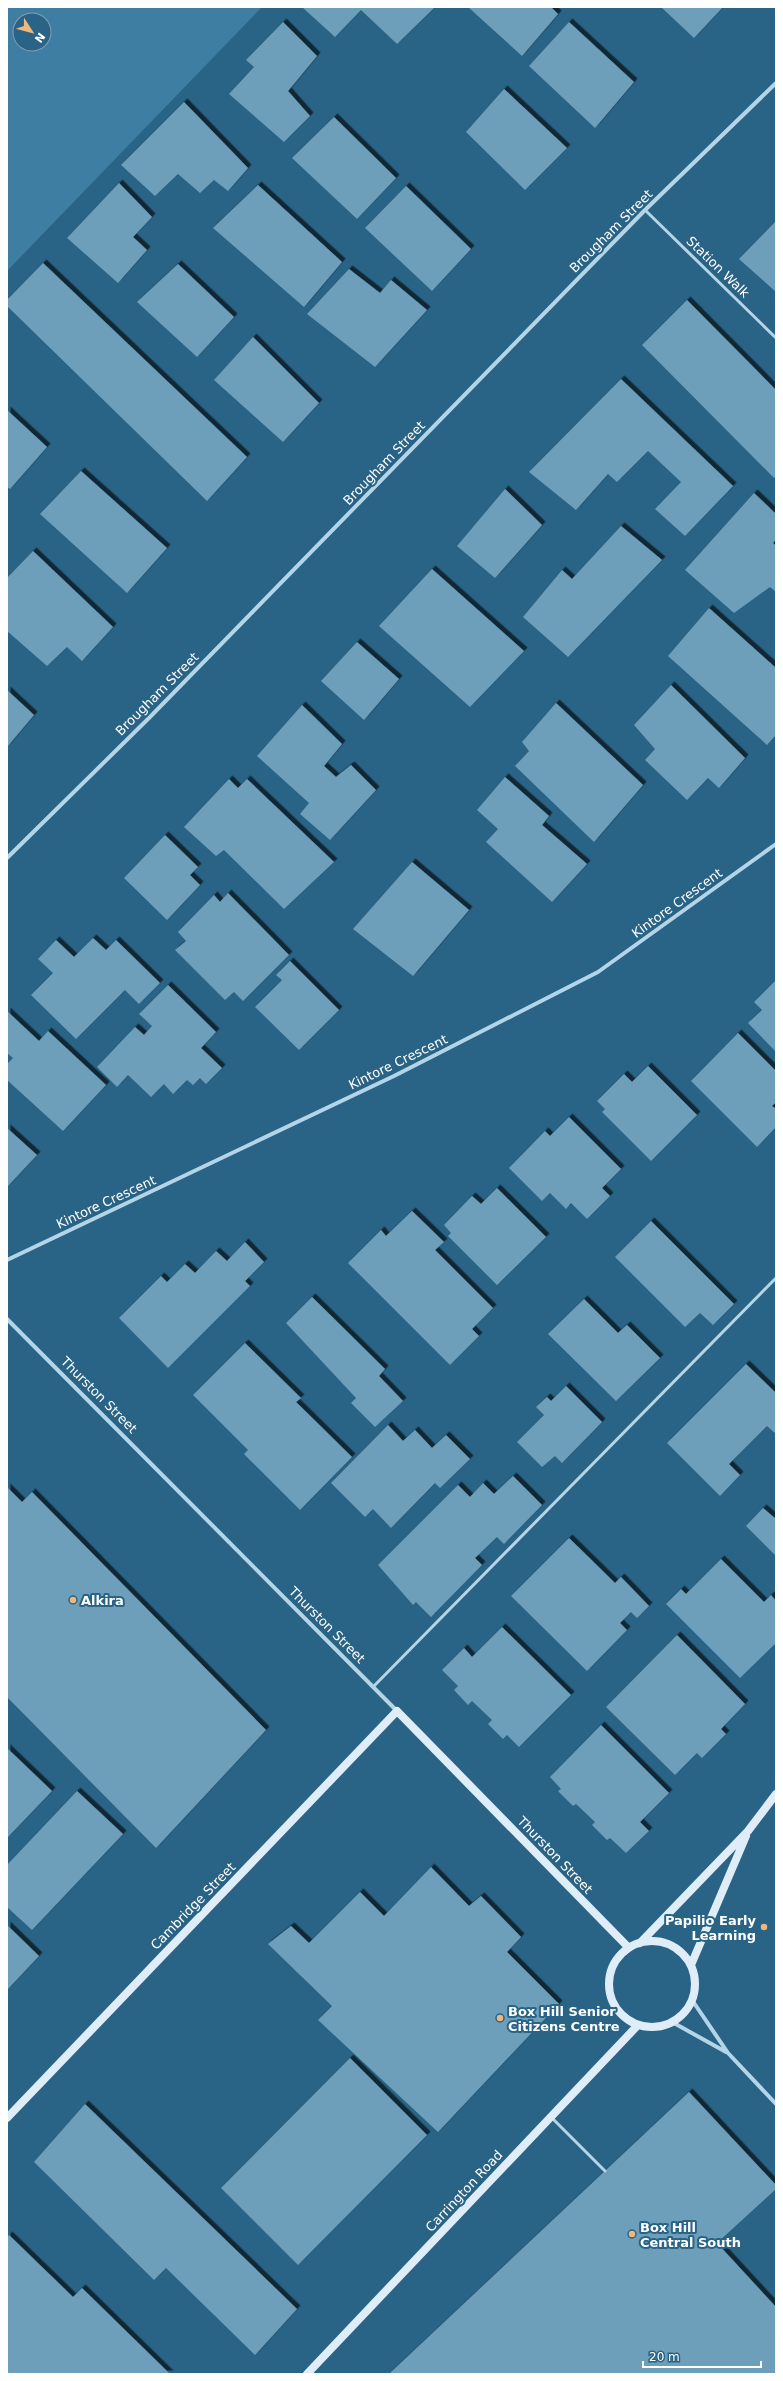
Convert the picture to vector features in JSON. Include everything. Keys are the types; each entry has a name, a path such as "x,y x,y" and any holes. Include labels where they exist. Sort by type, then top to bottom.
{"street":[{"name":"Brougham Street","path":"7,858 150,716 645,210 776,83"},
{"name":"Kintore Crescent","path":"7,1260 394,1076 598,972 776,844"},
{"name":"Thurston Street","path":"7,1320 372,1688 397,1711 629,1948"},
{"name":"Cambridge Street","path":"7,2118 397,1711"},
{"path":"640,1943 748,1831 776,1794"},
{"path":"691,1965 748,1831"},
{"path":"655,1941 677,1948 691,1965 696,1980 692,2000 685,2012 672,2022 658,2027 638,2025 625,2017 616,2006 612,1999 610,1984 611,1972 618,1959 629,1948 640,1943 655,1941"},
{"path":"692,2000 728,2053 776,2104"},
{"path":"672,2022 728,2053"},
{"name":"Carrington Road","path":"307,2374 638,2025"}],"lane":[{"name":"Station Walk","path":"645,210 776,338"},
{"path":"372,1688 776,1278"},
{"path":"550,2117 605,2171"}],"shaded area":[{"path":"7,7 262,7 7,271"}],"building":[{"path":"302,7 434,8 397,44 361,10 335,37"},
{"path":"468,7 551,7 558,14 522,56"},
{"path":"661,7 723,7 694,38"},
{"path":"283,22 317,56 288,91 310,116 284,142 229,94 254,67 246,60"},
{"path":"569,22 634,82 595,128 529,66"},
{"path":"504,89 567,148 525,190 466,132"},
{"path":"184,102 248,168 228,191 214,180 200,193 178,174 155,196 121,165"},
{"path":"334,117 396,178 357,219 292,158"},
{"path":"119,183 152,217 133,237 147,250 118,283 67,238"},
{"path":"258,185 342,262 304,307 213,228"},
{"path":"406,186 471,249 432,291 365,228"},
{"path":"776,221 776,292 739,259"},
{"path":"43,263 247,457 207,501 7,306 7,300"},
{"path":"178,264 234,317 197,357 137,302"},
{"path":"349,269 380,293 391,280 427,310 375,367 307,314"},
{"path":"687,300 776,390 776,477 774,478 642,345"},
{"path":"253,337 319,403 283,442 214,380"},
{"path":"621,379 733,486 685,536 655,509 681,482 648,451 617,482 608,474 576,510 529,472"},
{"path":"7,410 47,447 10,489 7,487"},
{"path":"81,471 167,548 127,593 40,514"},
{"path":"505,489 542,525 495,578 457,546"},
{"path":"754,493 776,514 776,539 773,543 776,546 776,592 770,587 734,613 685,570"},
{"path":"621,526 662,560 568,657 523,617 562,570 572,579"},
{"path":"33,551 113,627 82,661 67,647 47,666 7,631 7,578"},
{"path":"432,569 524,651 470,707 379,626"},
{"path":"709,608 776,668 776,735 767,745 668,656"},
{"path":"357,642 399,679 364,720 321,681"},
{"path":"671,685 745,758 719,788 708,778 687,800 645,760 655,749 634,725"},
{"path":"7,690 34,715 7,747"},
{"path":"556,703 643,785 594,842 515,766 529,751 522,742"},
{"path":"302,705 342,744 324,766 336,777 351,765 376,790 330,840 300,814 309,803 257,756"},
{"path":"505,777 549,816 542,825 587,864 552,902 486,842 498,829 477,810"},
{"path":"229,779 238,788 247,779 334,862 284,909 224,850 216,856 184,827"},
{"path":"165,835 198,867 190,875 200,885 167,920 124,878"},
{"path":"412,862 469,910 413,976 353,929"},
{"path":"228,893 289,955 243,1001 234,992 225,1000 175,950 186,941 178,932 214,895 220,902"},
{"path":"93,938 106,950 116,940 160,983 139,1004 125,990 76,1039 31,995 53,973 38,959 56,940 74,957"},
{"path":"290,961 339,1010 299,1050 255,1007 282,980 276,975"},
{"path":"776,980 776,1052 748,1023 762,1010 754,1002"},
{"path":"168,985 216,1032 201,1048 222,1068 206,1084 200,1078 193,1085 187,1080 173,1094 164,1084 151,1097 128,1075 117,1087 97,1067 135,1027 144,1035 152,1026 139,1014"},
{"path":"7,1011 39,1041 48,1031 106,1085 63,1131 7,1080 7,1064 13,1058 7,1053"},
{"path":"738,1033 776,1071 776,1102 772,1106 776,1109 776,1127 757,1147 691,1081"},
{"path":"648,1066 697,1115 651,1161 602,1112 605,1109 597,1101 624,1074 632,1082"},
{"path":"569,1117 621,1169 602,1188 610,1196 587,1219 571,1203 566,1209 550,1193 542,1201 509,1168 545,1131 550,1136"},
{"path":"7,1128 37,1155 7,1187"},
{"path":"497,1188 546,1237 497,1285 448,1236 451,1233 444,1225 472,1196 481,1204"},
{"path":"412,1211 444,1242 435,1250 493,1308 472,1329 479,1336 450,1365 348,1263 381,1230 386,1236"},
{"path":"651,1221 734,1304 713,1325 700,1313 685,1327 615,1257"},
{"path":"245,1242 264,1262 245,1281 250,1286 168,1368 119,1318 161,1276 167,1282 185,1264 195,1273 216,1251 227,1261"},
{"path":"312,1297 385,1369 379,1376 403,1401 375,1427 351,1403 356,1398 286,1323"},
{"path":"584,1299 618,1333 627,1325 660,1358 616,1401 548,1334"},
{"path":"245,1343 301,1398 296,1402 352,1457 300,1510 244,1454 248,1450 193,1395"},
{"path":"746,1364 776,1393 776,1434 767,1426 729,1464 740,1475 720,1496 667,1443"},
{"path":"566,1386 602,1422 562,1463 555,1456 542,1467 517,1442 544,1415 536,1407 547,1397 551,1401"},
{"path":"388,1425 403,1441 415,1430 432,1448 446,1435 470,1459 440,1488 435,1483 391,1528 373,1509 365,1517 331,1483"},
{"path":"513,1476 542,1505 504,1544 497,1537 475,1558 482,1565 431,1617 416,1602 413,1605 378,1565 458,1485 470,1497 483,1483 494,1494"},
{"name":"Alkira","path":"7,1487 22,1502 32,1492 266,1730 156,1848 7,1697"},
{"path":"763,1508 776,1519 776,1556 746,1526"},
{"path":"569,1538 615,1583 621,1577 649,1606 637,1618 631,1612 620,1623 627,1630 587,1671 511,1596"},
{"path":"721,1559 764,1602 771,1595 776,1601 776,1643 740,1678 666,1604 681,1589 686,1594"},
{"path":"502,1627 571,1695 519,1747 507,1735 503,1739 488,1724 492,1720 472,1701 468,1705 454,1690 458,1686 442,1670 464,1648 472,1657"},
{"path":"677,1635 745,1704 721,1729 726,1734 702,1758 697,1753 675,1775 606,1707"},
{"path":"601,1725 669,1793 640,1822 649,1831 626,1853 610,1838 607,1840 592,1825 595,1822 576,1804 573,1806 558,1791 561,1789 550,1777"},
{"path":"7,1748 52,1791 7,1838"},
{"path":"77,1791 123,1834 32,1930 7,1907 7,1865"},
{"path":"431,1867 469,1906 481,1896 521,1937 507,1952 559,2004 438,2132 318,2020 332,2006 268,1944 291,1926 309,1943 360,1892 384,1916"},
{"path":"7,1925 39,1956 7,1990"},
{"path":"350,2058 427,2135 298,2265 221,2188"},
{"name":"Box Hill Central South","path":"689,2092 776,2185 776,2189 717,2243 776,2307 776,2374 389,2374"},
{"path":"85,2104 297,2309 255,2355 166,2268 154,2280 34,2162"},
{"path":"9,2235 73,2297 82,2288 170,2374 7,2374 7,2237"}],"place":[{"name":"Alkira","path":"73,1600"},
{"name":"Papilio Early Learning","path":"764,1927"},
{"name":"Box Hill Senior Citizens Centre","path":"500,2018"},
{"name":"Box Hill Central South","path":"632,2234"}]}
